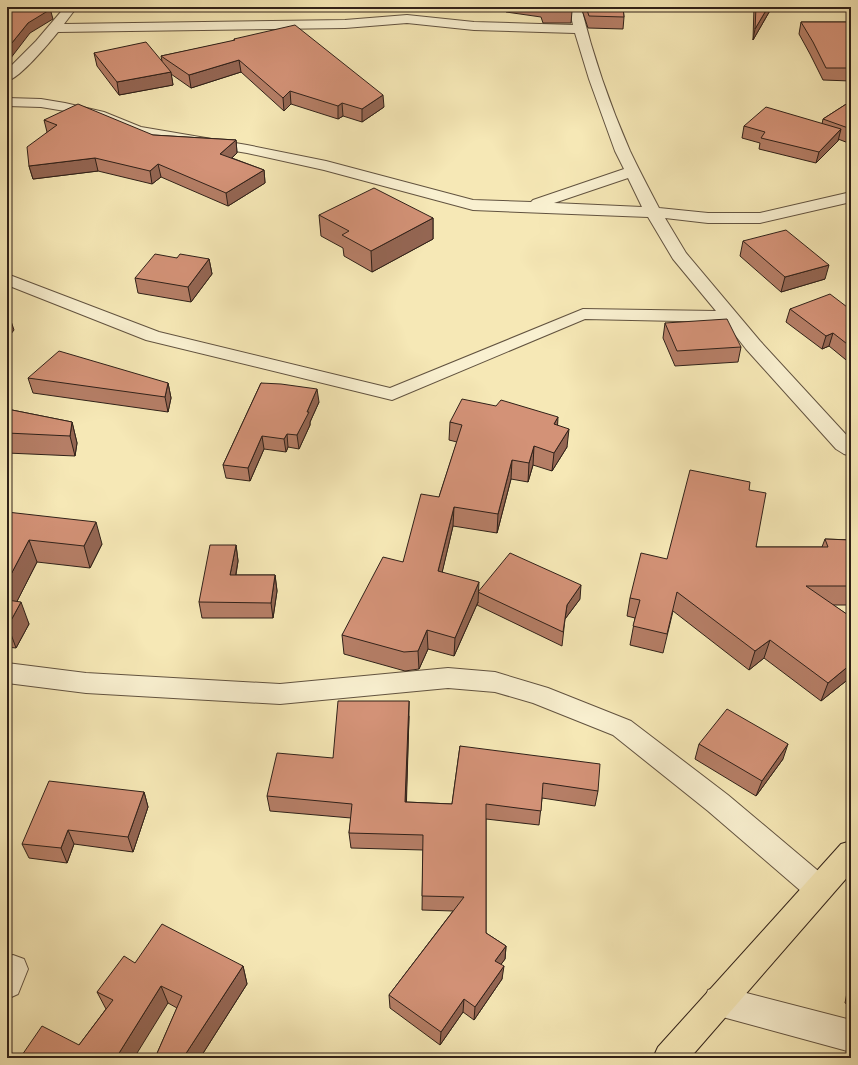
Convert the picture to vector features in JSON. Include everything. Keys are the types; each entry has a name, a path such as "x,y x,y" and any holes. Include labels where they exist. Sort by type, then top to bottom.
{"main road":[{"path":"668,1058 851,853"}],"street":[{"path":"7,77 34,52 56,28 71,7"},
{"path":"575,7 580,29 596,79 623,151 653,212 679,254 753,346 843,444 851,449"},
{"path":"56,28 345,24 407,19 474,26 580,29"},
{"path":"7,102 41,103 65,107 99,115 138,131 247,150 326,166 473,205 653,212 708,218 760,218 804,209 851,196"},
{"path":"526,207 633,171"},
{"path":"7,278 153,336 392,394 583,314 730,317"},
{"path":"7,673 86,683 280,694 448,678 496,682 540,694 622,728 718,803 819,889"},
{"path":"719,1001 851,1036"}],"building":[{"path":"7,7 41,7 51,9 28,23 7,49"},
{"path":"543,7 571,7 572,11 544,10"},
{"path":"586,7 623,7 624,17 589,16"},
{"path":"756,7 768,7 755,29"},
{"path":"801,22 851,22 851,68 826,68"},
{"path":"295,25 383,95 362,109 342,103 338,106 290,91 283,98 239,60 189,75 161,56 235,40 234,39"},
{"path":"146,42 171,72 117,82 94,53"},
{"path":"851,101 851,129 823,119"},
{"path":"78,104 153,135 236,140 220,154 264,170 226,193 158,164 150,171 95,158 29,166 27,147 57,125 44,120"},
{"path":"766,107 841,129 819,152 761,138 765,132 744,126"},
{"path":"374,188 433,218 371,251 342,235 349,231 319,215"},
{"path":"786,230 829,265 785,277 743,241"},
{"path":"155,254 177,258 180,254 209,259 188,287 135,278"},
{"path":"830,294 851,310 851,347 833,333 826,336 790,309"},
{"path":"727,319 741,347 677,351 665,323"},
{"path":"59,351 168,383 165,397 28,378"},
{"path":"261,383 317,389 307,412 309,412 297,435 287,434 284,439 262,436 248,468 223,465"},
{"path":"462,399 496,406 501,400 558,417 554,424 569,429 554,453 534,446 529,463 512,460 498,514 454,507 438,571 479,582 455,638 427,630 418,651 404,652 342,635 383,557 403,562 421,494 439,497 462,425 450,422"},
{"path":"7,409 72,422 70,436 7,433"},
{"path":"690,470 750,482 749,490 766,493 756,547 828,547 825,539 851,540 851,586 806,586 851,617 851,664 828,683 770,640 755,651 677,592 667,634 633,626 640,600 630,598 641,553 667,559"},
{"path":"7,512 96,522 84,546 29,540 7,582"},
{"path":"210,545 236,545 230,575 275,575 271,603 199,602"},
{"path":"510,553 581,585 567,605 563,632 478,592"},
{"path":"7,600 21,602 8,626 7,626"},
{"path":"338,701 409,701 405,802 452,804 460,746 600,764 598,791 543,783 541,811 486,804 486,933 506,946 495,961 504,966 475,1007 464,999 441,1032 389,995 464,897 422,896 423,835 349,833 352,804 267,796 277,753 333,758"},
{"path":"727,709 788,744 762,781 699,744"},
{"path":"49,781 144,792 128,837 68,830 61,848 22,844"},
{"path":"162,924 243,966 183,1058 155,1058 182,996 161,986 116,1058 20,1058 42,1026 79,1045 113,1000 97,992 124,956 135,963"}]}
